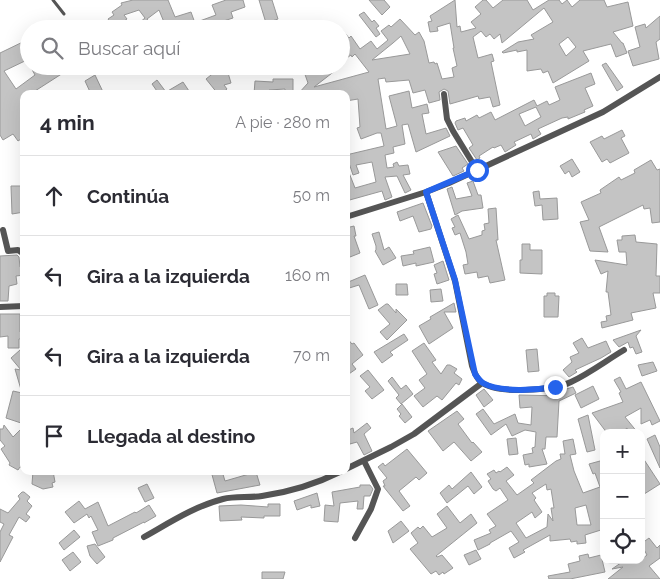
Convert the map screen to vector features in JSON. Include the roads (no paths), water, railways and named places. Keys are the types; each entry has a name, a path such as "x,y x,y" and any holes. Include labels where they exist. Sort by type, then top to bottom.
{"street":[{"path":"350,216 426,192 477,170 603,112 660,77"},
{"path":"444,94 448,119 453,131 477,170"},
{"path":"426,192 455,280 472,366 482,383 493,387 527,390 555,387 570,382 624,350"},
{"path":"3,230 8,251 20,251"},
{"path":"0,307 20,306"},
{"path":"350,467 414,434 482,383"},
{"path":"355,538 378,489 364,461"},
{"path":"144,537 208,504 225,499 260,497 289,492 320,482 334,475"}],"lane":[{"path":"53,0 64,14"}]}
